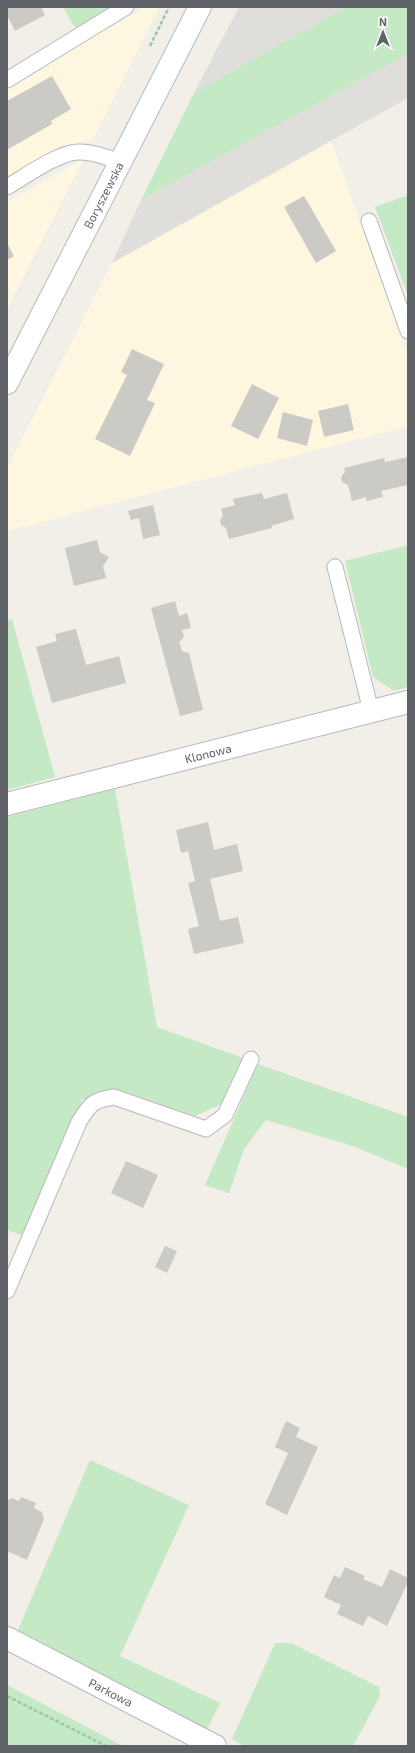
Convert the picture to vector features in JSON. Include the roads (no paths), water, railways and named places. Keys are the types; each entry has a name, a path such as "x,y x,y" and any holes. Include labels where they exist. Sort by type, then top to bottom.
{"street":[{"name":"Boryszewska","path":"7,383 200,7"},
{"name":"Klonowa","path":"7,804 408,702"},
{"name":"Parkowa","path":"7,1638 216,1746"}],"lane":[{"path":"7,80 126,7"},
{"path":"7,187 63,155 77,152 99,154 120,162"},
{"path":"369,221 408,331"},
{"path":"335,567 371,711"},
{"path":"7,1291 79,1122 89,1105 103,1099 114,1097 206,1129 225,1115 251,1059"}]}
